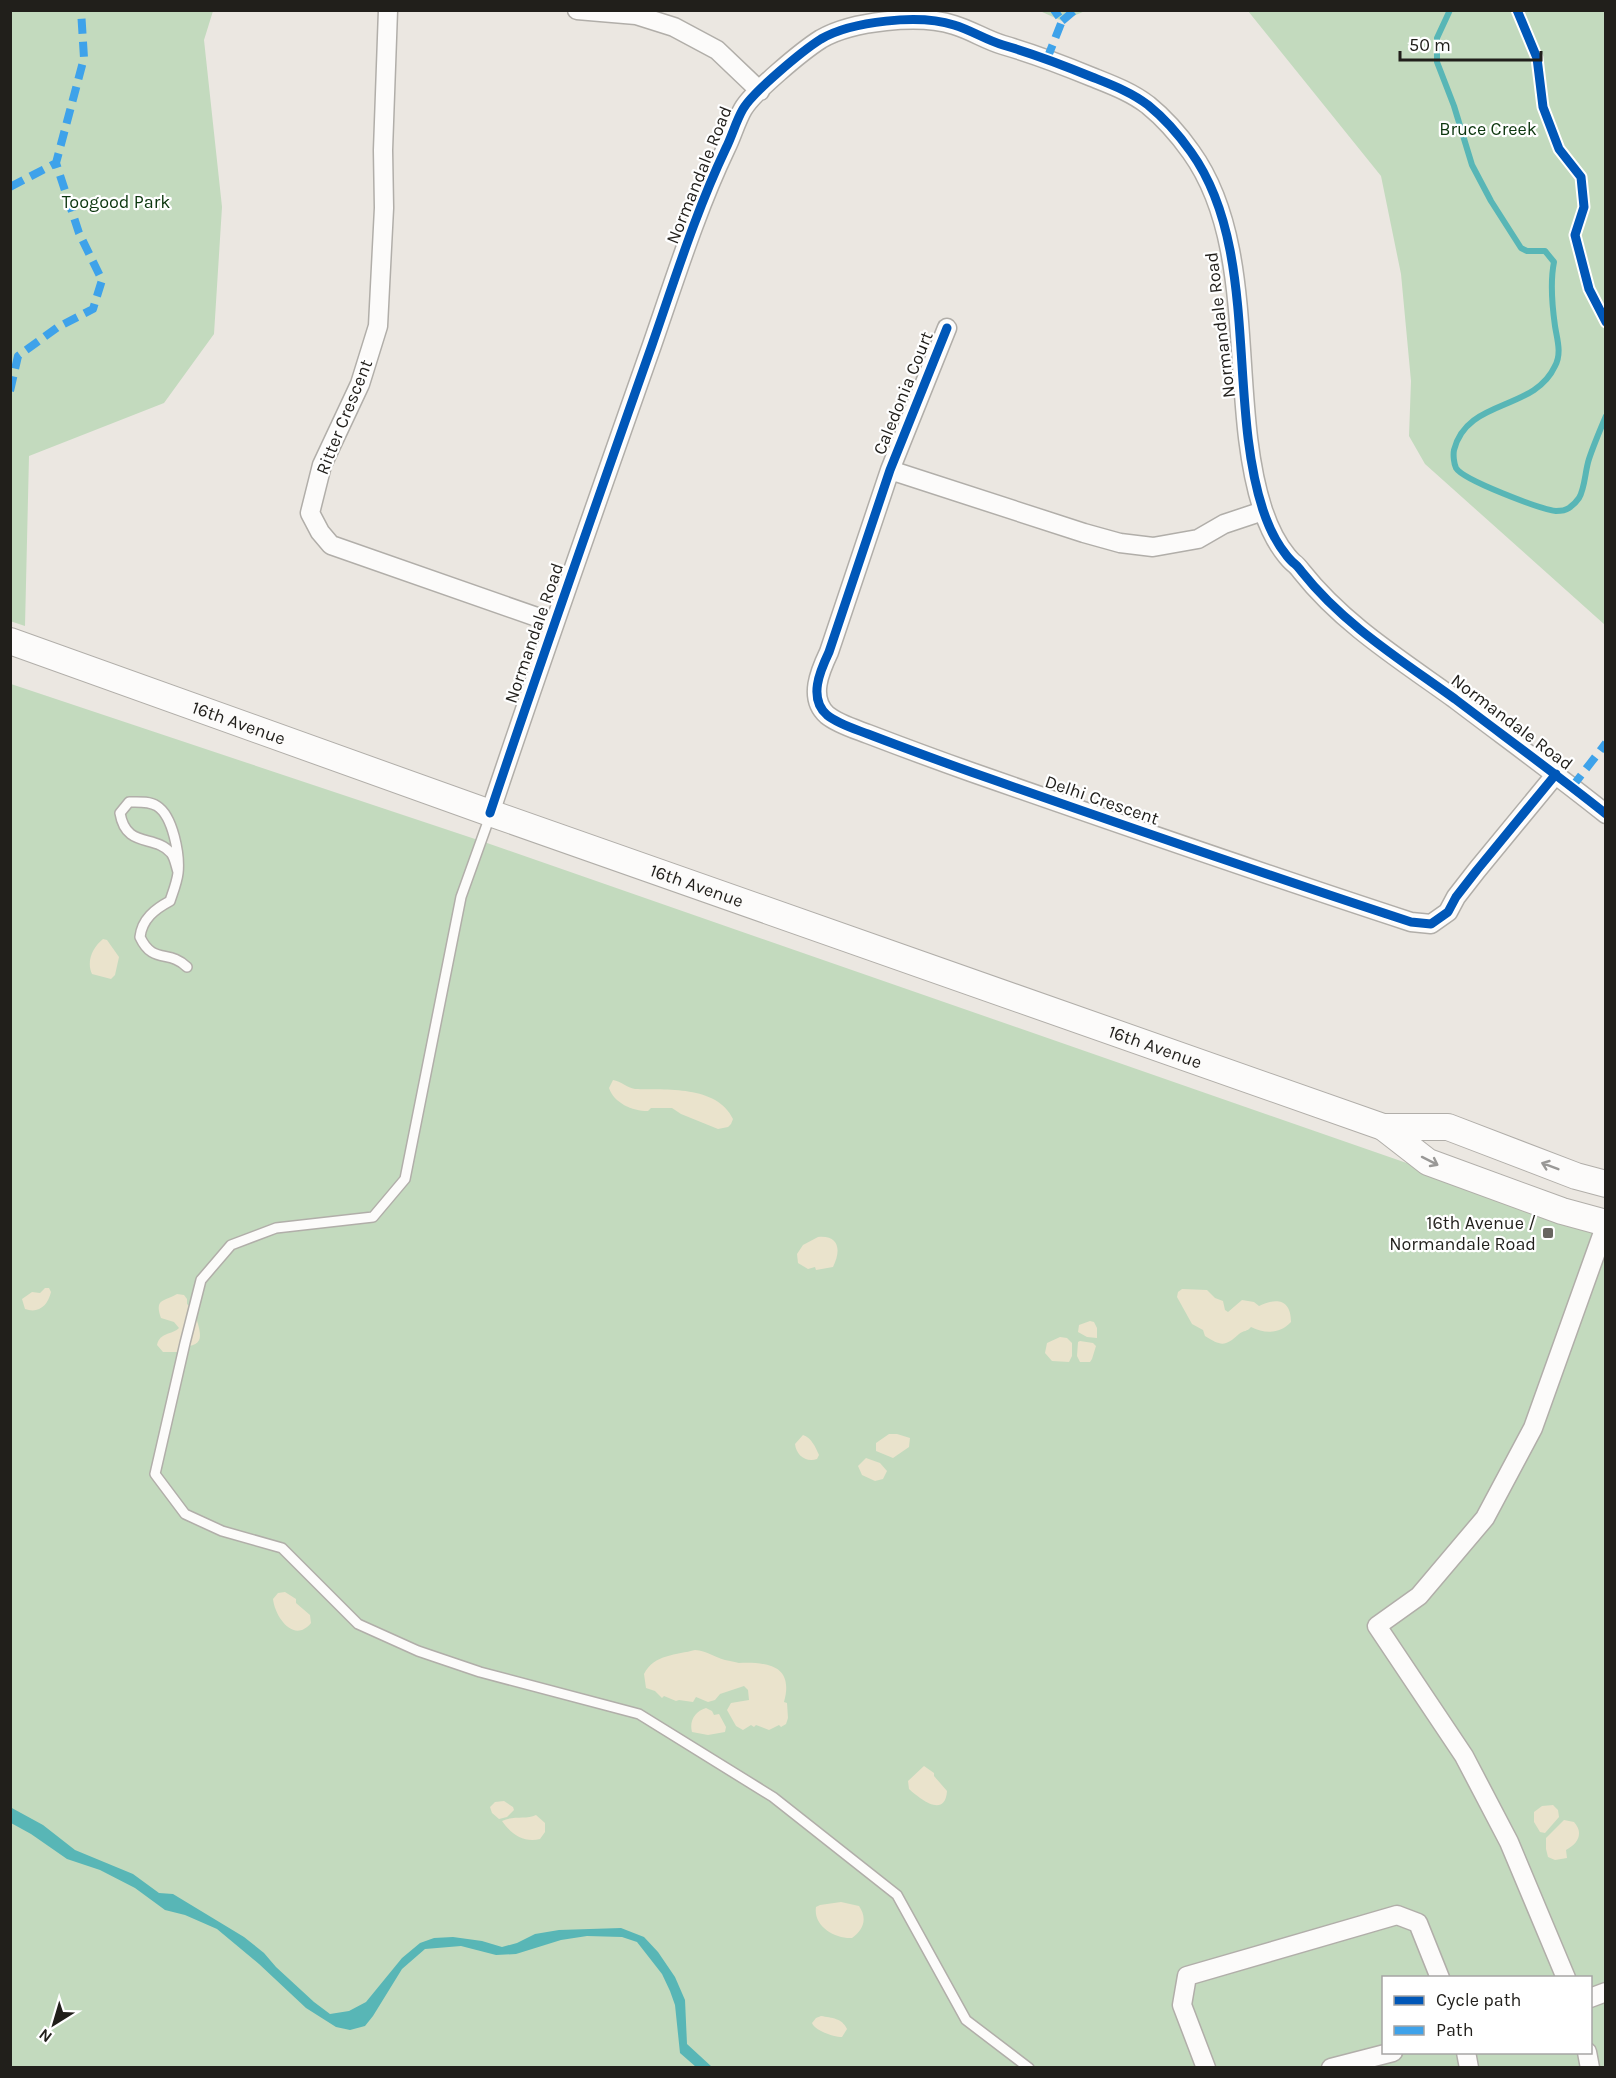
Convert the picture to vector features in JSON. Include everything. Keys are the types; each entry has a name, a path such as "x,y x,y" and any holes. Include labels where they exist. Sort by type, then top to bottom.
{"main road":[{"name":"16th Avenue","path":"10,641 490,813 1383,1127 1428,1162 1562,1211 1605,1223"},
{"name":"16th Avenue","path":"1383,1127 1448,1127 1576,1176 1605,1184"}],"street":[{"name":"Ritter Crescent","path":"388,10 383,150 384,208 378,326 360,384 322,465 310,513 320,532 331,545 554,623"},
{"path":"577,10 636,15 674,27 717,50 760,91"},
{"name":"Normandale Road","path":"490,813 554,623 715,171 744,107 789,63 824,37 853,27 887,21 924,19 955,25 996,43 1031,52 1124,90 1148,105 1168,124 1192,154 1207,180 1219,211 1232,268 1251,459 1263,512 1284,553 1300,569 1310,584 1342,616 1556,774 1605,814"},
{"name":"Caledonia Court","path":"890,470 947,328"},
{"path":"890,470 1084,533 1120,543 1153,547 1198,539 1224,524 1263,512"},
{"name":"Delhi Crescent","path":"890,470 817,686 817,700 827,715 844,724 907,749 1082,811 1380,912 1411,922 1431,924 1448,912 1463,888 1556,774"},
{"path":"1566,1976 1509,1842 1464,1756 1377,1626 1419,1596 1485,1518 1533,1428 1605,1223"},
{"path":"1206,2067 1182,2006 1187,1976 1397,1915 1418,1923 1440,1976"},
{"path":"1331,2067 1385,2054"}],"lane":[{"path":"178,872 172,854 162,847 130,834 122,824 120,813 129,802 144,802 157,806 167,816 177,845 178,872 170,901 152,912 144,921 140,937 146,949 159,956 179,959 187,967"},
{"path":"490,813 461,897 405,1179 372,1217 276,1228 231,1245 201,1280 155,1474 185,1514 222,1531 282,1548 358,1624 418,1651 480,1672 639,1714 773,1797 897,1895 966,2020 1029,2067"}],"green space":[{"name":"Toogood Park","path":"11,10 213,11 204,40 222,207 214,334 164,403 29,456 25,626 10,621"},
{"path":"1040,11 1085,11 1062,21"},
{"name":"Bruce Creek","path":"1248,11 1605,11 1605,625 1425,464 1409,436 1411,381 1401,274 1381,176"},
{"path":"11,684 487,843 1605,1232 1605,2067 11,2068"}],"sand":[{"path":"103,939 107,940 119,957 115,975 111,979 92,974 90,969 92,955 96,946"},
{"path":"613,1080 635,1089 675,1090 703,1095 715,1100 725,1108 733,1119 728,1127 718,1129 672,1108 636,1110 619,1102 611,1093 609,1088"},
{"path":"818,1237 831,1239 837,1245 838,1250 833,1267 816,1270 815,1267 808,1269 798,1263 797,1254 803,1245"},
{"path":"45,1288 49,1288 51,1292 48,1301 39,1309 25,1309 22,1299 32,1292 40,1293"},
{"path":"1182,1289 1207,1290 1215,1298 1223,1301 1225,1310 1228,1312 1242,1300 1254,1302 1259,1306 1276,1301 1281,1302 1288,1308 1291,1322 1282,1329 1272,1332 1251,1327 1226,1343 1215,1342 1205,1336 1203,1330 1192,1324 1177,1297 1178,1292"},
{"path":"177,1294 184,1295 187,1299 187,1304 194,1313 200,1339 192,1346 180,1347 177,1352 163,1352 157,1345 161,1338 179,1328 174,1322 161,1318 159,1307 162,1302"},
{"path":"1094,1322 1097,1328 1097,1338 1087,1337 1078,1332 1079,1325"},
{"path":"1060,1337 1067,1338 1072,1343 1072,1356 1069,1362 1052,1361 1045,1353 1047,1343"},
{"path":"1080,1341 1093,1343 1096,1346 1090,1362 1080,1362 1077,1356"},
{"path":"889,1434 910,1438 909,1447 893,1458 876,1451 876,1443"},
{"path":"803,1435 815,1446 819,1455 817,1459 805,1459 797,1452 795,1444"},
{"path":"866,1458 880,1463 887,1471 883,1479 875,1481 862,1475 858,1466"},
{"path":"285,1592 296,1599 296,1603 310,1615 311,1623 305,1629 298,1631 286,1626 277,1613 273,1599 278,1593"},
{"path":"695,1650 725,1660 769,1665 777,1669 785,1681 784,1702 787,1703 788,1718 786,1724 769,1730 756,1725 743,1730 736,1726 727,1710 731,1703 749,1700 748,1690 744,1686 720,1694 715,1700 708,1702 696,1697 693,1702 676,1701 664,1696 662,1698 655,1691 646,1688 644,1674 648,1667 666,1656"},
{"path":"706,1708 714,1715 719,1714 726,1727 725,1732 708,1735 692,1732 691,1724 694,1717"},
{"path":"924,1766 934,1773 947,1791 945,1800 941,1804 936,1805 924,1801 909,1789 908,1781"},
{"path":"504,1801 514,1810 507,1817 499,1819 492,1813 490,1807 495,1802"},
{"path":"1553,1805 1558,1810 1559,1817 1545,1833 1540,1832 1534,1822 1534,1812 1542,1806"},
{"path":"536,1815 545,1823 545,1832 540,1839 529,1840 518,1836 502,1821 511,1818"},
{"path":"1564,1820 1574,1822 1579,1834 1574,1845 1566,1850 1567,1858 1555,1860 1548,1857 1546,1838"},
{"path":"841,1902 859,1906 862,1911 863,1924 852,1938 832,1934 826,1930 816,1914 816,1907 820,1905"},
{"path":"821,2016 836,2019 842,2023 847,2029 842,2037 825,2033 814,2026 812,2023"}],"water":[{"path":"10,1807 43,1825 75,1850 133,1874 159,1893 173,1894 244,1937 330,2014 349,2011 366,2002 402,1958 420,1943 434,1938 453,1937 482,1941 502,1947 535,1934 559,1930 621,1928 644,1937 658,1952 675,1977 685,2000 687,2044 712,2067 696,2067 680,2053 675,2005 662,1974 637,1942 622,1937 587,1936 561,1940 516,1954 496,1955 461,1946 425,1949 402,1969 365,2026 350,2030 336,2027 306,2008 217,1929 185,1915 165,1910 135,1888 100,1870 67,1859 11,1823"}],"waterway":[{"path":"1450,10 1437,38 1437,62 1454,106 1472,165 1491,201 1521,248 1527,251 1545,251 1554,262 1552,294 1559,351 1555,366 1545,381 1532,391 1472,421 1461,433 1454,450 1455,466 1472,480 1519,500 1556,511 1566,509 1581,494 1589,459 1606,416"}],"marked path":[{"path":"10,391 18,356 58,327 93,309 102,280 79,233 56,163 84,58 81,10"},
{"path":"1047,59 1062,21 1054,10"},
{"path":"1062,21 1075,10"},
{"path":"10,187 56,163"},
{"path":"1572,787 1606,743"}],"cycle path":[{"path":"1517,10 1537,58 1543,107 1559,149 1581,177 1584,207 1575,235 1589,289 1606,322"},
{"path":"490,813 686,245 743,109 767,83 821,39 867,24 923,20 954,25 1114,86 1148,105 1171,127 1191,152 1212,190 1226,233 1235,279 1246,422 1252,467 1263,510 1280,546 1318,591 1354,625 1606,814"},
{"path":"947,328 890,470 819,676 818,701 827,715 847,726 971,772 1411,922 1431,924 1448,912 1456,897 1477,870 1556,774"}],"place":[{"name":"16th Avenue / Normandale Road","path":"1548,1233"}]}
